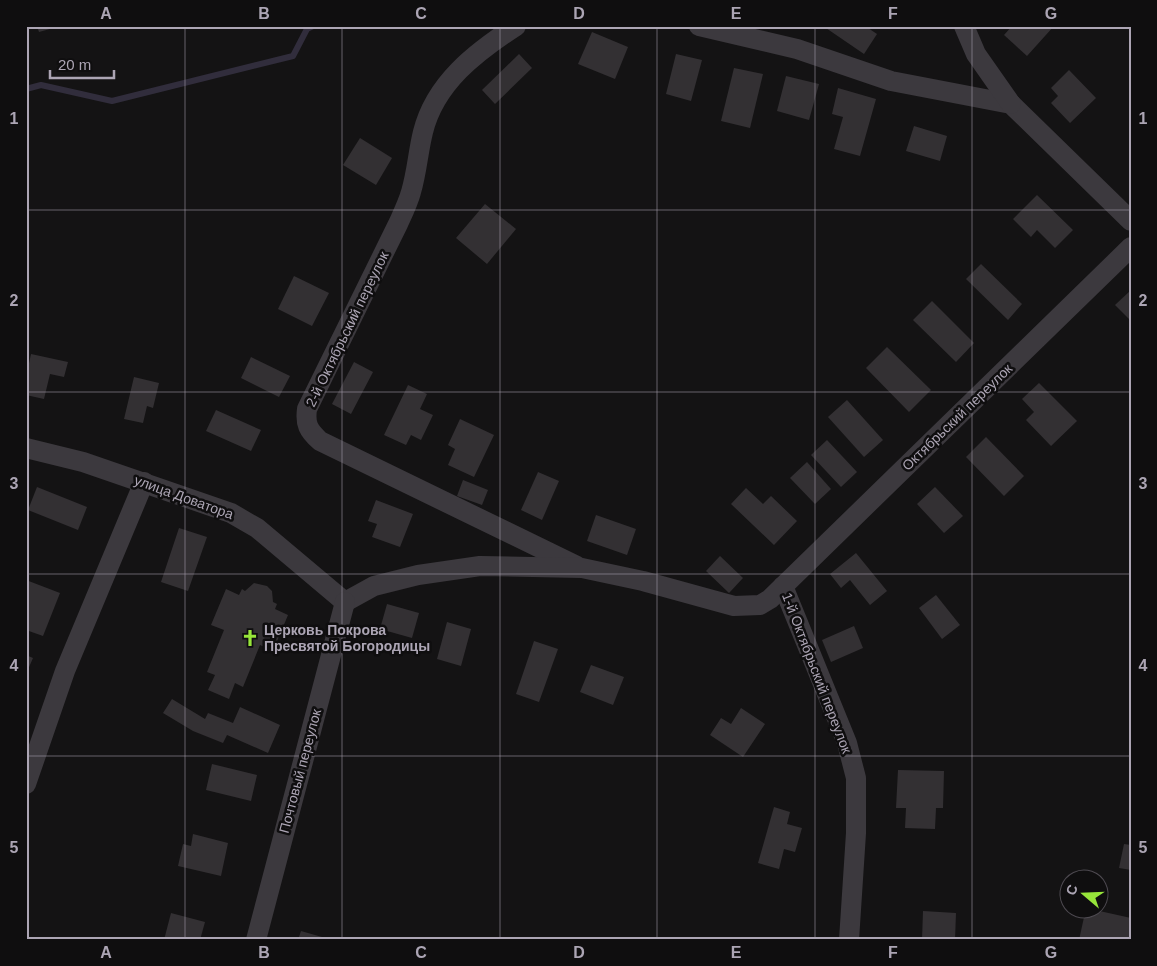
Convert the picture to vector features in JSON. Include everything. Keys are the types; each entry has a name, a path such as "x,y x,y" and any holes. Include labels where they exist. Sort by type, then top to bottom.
{"street":[{"name":"2-й Октябрьский переулок","path":"516,26 469,59 448,82 431,108 423,131 411,192 402,216 308,409 305,421 309,431 320,441 582,568"},
{"path":"699,26 797,49 891,81 1011,104"},
{"path":"964,26 976,54 1011,104 1131,222"},
{"name":"Октябрьский переулок","path":"582,568 643,581 734,606 760,605 770,599 1131,248"},
{"name":"улица Доватора","path":"26,448 83,462 231,513 257,528 345,602"},
{"path":"26,784 65,671 144,482"},
{"path":"345,602 374,586 418,576 480,566 582,568"},
{"name":"1-й Октябрьский переулок","path":"783,586 847,743 856,778 856,833 849,940"},
{"name":"Почтовый переулок","path":"256,940 345,602"}],"building":[{"path":"37,26 57,26 57,27 39,32"},
{"path":"823,26 865,26 877,34 864,54"},
{"path":"1012,26 1054,26 1027,56 1004,35"},
{"path":"592,32 628,47 615,79 578,64"},
{"path":"519,54 532,68 495,104 482,90"},
{"path":"676,54 702,60 691,101 666,94"},
{"path":"734,68 763,74 750,128 721,121"},
{"path":"1069,70 1096,98 1070,123 1051,103 1058,96 1051,88"},
{"path":"786,76 819,84 809,120 777,111"},
{"path":"838,88 876,99 860,156 834,149 843,117 832,114"},
{"path":"914,126 947,136 940,161 906,151"},
{"path":"360,138 392,158 376,185 343,165"},
{"path":"1037,195 1073,230 1055,248 1037,230 1031,237 1013,219"},
{"path":"485,204 516,229 487,264 456,238"},
{"path":"981,264 1022,304 1008,320 966,279"},
{"path":"294,276 329,293 312,326 278,309"},
{"path":"1131,290 1131,321 1115,305"},
{"path":"932,301 974,343 956,362 913,320"},
{"path":"887,347 931,390 909,412 866,368"},
{"path":"31,354 68,362 64,377 50,374 44,399 26,395 26,377"},
{"path":"251,357 290,376 279,397 241,378"},
{"path":"354,362 373,372 351,414 332,404"},
{"path":"134,377 159,383 153,408 147,406 143,423 124,419"},
{"path":"1039,383 1077,421 1051,446 1026,420 1034,412 1022,399"},
{"path":"408,385 427,394 420,409 433,415 421,440 411,435 406,445 384,435"},
{"path":"847,400 883,440 864,457 828,417"},
{"path":"216,410 261,430 251,451 206,431"},
{"path":"460,419 494,435 474,477 448,465 455,449 448,445"},
{"path":"986,437 1024,476 1004,496 966,457"},
{"path":"827,440 857,472 841,487 811,455"},
{"path":"807,462 831,489 815,504 790,478"},
{"path":"538,472 559,481 542,520 521,510"},
{"path":"463,480 488,490 482,505 457,496"},
{"path":"37,487 87,507 78,530 28,510"},
{"path":"935,487 963,516 944,533 917,504"},
{"path":"746,488 763,504 771,496 797,521 774,545 731,504"},
{"path":"376,500 413,514 400,547 372,537 377,524 368,521"},
{"path":"596,515 636,529 627,555 587,541"},
{"path":"179,528 207,537 188,591 161,582"},
{"path":"856,553 887,591 870,605 850,580 841,588 830,574"},
{"path":"720,556 743,578 729,593 706,571"},
{"path":"26,580 60,593 43,636 26,630"},
{"name":"Церковь Покрова Пресвятой Богородицы","path":"254,583 267,586 272,591 273,602 277,604 275,609 288,615 273,651 260,645 243,687 235,683 229,699 208,690 215,675 207,672 224,630 211,625 226,589 239,595 242,589 245,591"},
{"path":"936,595 960,625 942,639 919,608"},
{"path":"387,604 419,613 412,638 380,629"},
{"path":"447,622 471,629 461,666 437,659"},
{"path":"854,626 863,648 831,662 822,640"},
{"path":"534,641 558,649 539,702 516,694"},
{"path":"26,655 33,658 26,674"},
{"path":"591,665 624,677 613,705 580,692"},
{"path":"172,699 205,719 208,713 233,723 240,707 280,725 268,753 227,735 223,743 193,731 163,713"},
{"path":"741,708 765,724 743,757 710,735 721,718 731,724"},
{"path":"212,764 257,775 251,801 206,790"},
{"path":"898,770 944,771 943,808 936,808 935,829 905,828 906,808 896,808"},
{"path":"774,807 790,812 787,824 802,828 795,852 784,849 779,869 758,863"},
{"path":"193,834 228,843 221,876 178,866 183,844 191,846"},
{"path":"1124,844 1131,845 1131,870 1119,868"},
{"path":"923,911 956,913 955,940 922,940"},
{"path":"171,913 205,922 200,940 164,940"},
{"path":"1110,913 1131,918 1130,940 1079,940 1084,918 1110,918"},
{"path":"301,931 322,937 321,940 298,940"}],"waterway":[{"path":"26,89 41,85 112,101 293,56 307,29 313,26"}],"place":[{"name":"Церковь Покрова Пресвятой Богородицы","path":"250,638"}]}
